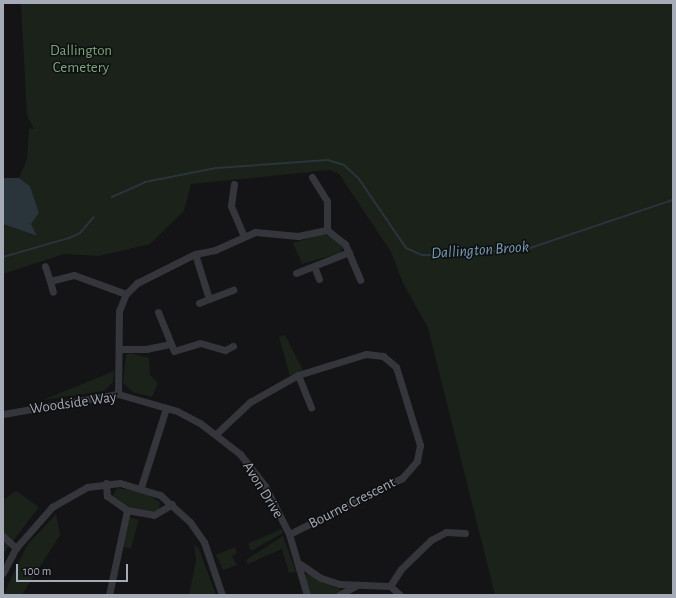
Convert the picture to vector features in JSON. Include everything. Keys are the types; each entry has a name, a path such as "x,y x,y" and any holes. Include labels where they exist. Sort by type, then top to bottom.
{"street":[{"path":"312,176 327,201 327,230"},
{"path":"234,184 231,206 243,234"},
{"path":"118,394 120,349 119,311 126,294 137,283 195,254 214,250 243,234 272,232 298,236 327,230 336,235 349,252 360,280"},
{"path":"296,273 349,252"},
{"path":"195,254 209,299"},
{"path":"45,266 53,292"},
{"path":"314,266 319,279"},
{"path":"50,281 74,275 126,294"},
{"path":"199,303 233,290"},
{"path":"158,312 171,347"},
{"path":"120,349 146,349 200,343 225,350 233,346"},
{"name":"Bourne Crescent","path":"216,434 250,402 298,375 366,354 383,356 396,367 420,445 417,461 402,478 289,534"},
{"path":"298,375 311,408"},
{"name":"Woodside Way","path":"3,414 118,394 166,408"},
{"path":"141,487 166,408"},
{"name":"Avon Drive","path":"166,408 216,434 256,473 289,534 300,564 307,595"},
{"path":"106,483 107,496 127,510 154,515 172,504"},
{"path":"3,573 16,548 52,507 87,487 106,483 141,487 172,504 204,542 222,595"},
{"path":"109,595 127,510"},
{"path":"390,586 401,569 431,540 446,532 465,533"},
{"path":"3,536 16,548"},
{"path":"300,564 321,578 357,585 390,586 400,595"},
{"path":"339,595 357,585"}],"green space":[{"name":"Dallington Cemetery","path":"21,3 673,3 673,595 495,595 428,328 403,283 391,252 339,174 330,170 191,184 184,211 150,244 99,256 64,254 3,274 3,224 36,236 31,224 39,213 30,186 19,178 27,159 29,128 34,129 27,116"},
{"path":"323,234 338,240 343,248 340,253 302,264 293,243"},
{"path":"285,335 303,370 290,376 279,337"},
{"path":"130,353 149,358 150,375 158,383 152,397 133,392 123,383 126,355"},
{"path":"114,371 113,382 104,391 43,400"},
{"path":"117,488 143,492 160,502 159,509 153,512 125,507 112,497"},
{"path":"16,491 39,507 3,554 3,500"},
{"path":"56,514 60,535 22,595 3,595 27,545"},
{"path":"128,517 139,520 131,549 120,546"},
{"path":"281,529 283,533 251,551 248,544"},
{"path":"283,536 296,572 289,573 282,549 248,564 246,560"},
{"path":"194,544 199,549 216,595 189,595 196,560"},
{"path":"235,547 237,553 232,556 237,565 223,570 216,555"},
{"path":"310,574 320,581 342,590 335,595 310,595 305,575"}],"shaded area":[{"path":"3,178 19,178 30,186 39,213 31,224 37,236 3,224"}],"waterway":[{"name":"Dallington Brook","path":"112,197 145,182 216,168 328,160 344,165 359,179 406,248 422,255 527,249 673,200"},
{"name":"Dallington Brook","path":"3,257 69,238 80,233 94,217"}]}
